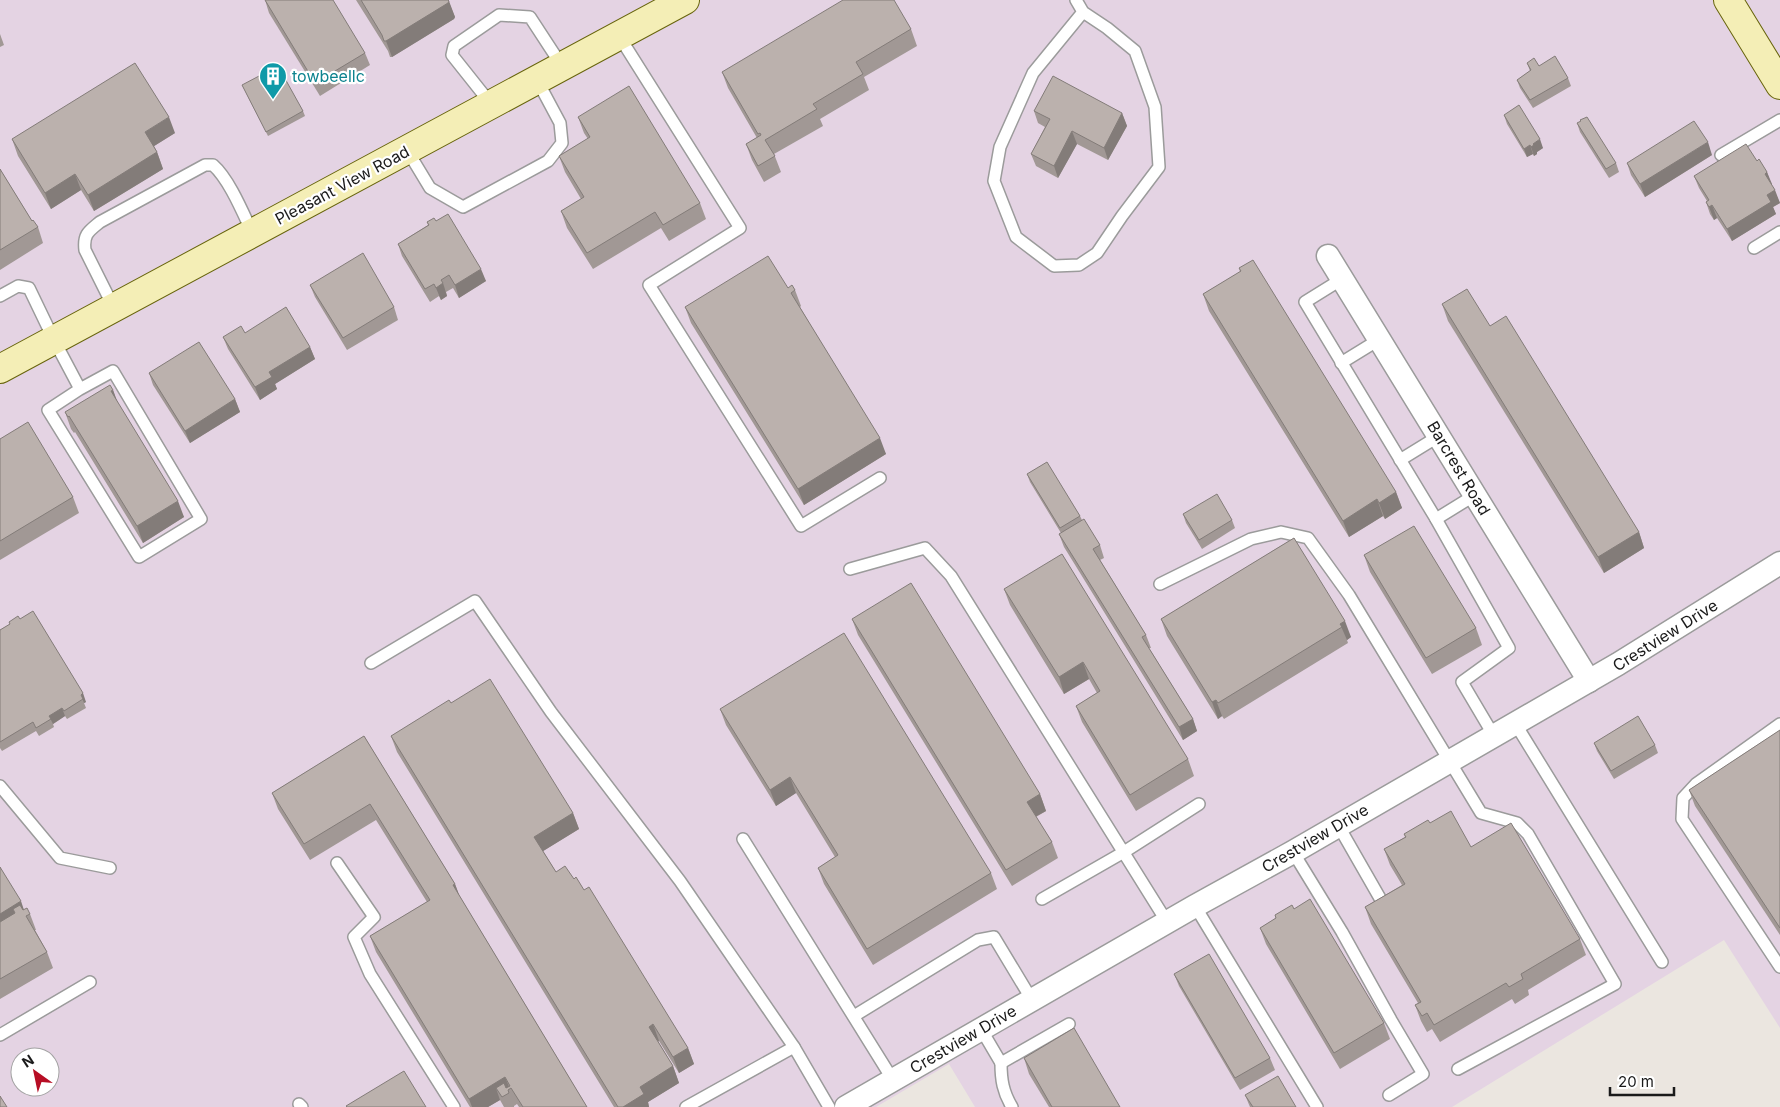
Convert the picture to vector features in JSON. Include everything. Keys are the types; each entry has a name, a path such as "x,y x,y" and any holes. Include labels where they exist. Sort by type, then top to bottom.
{"main road":[{"name":"Pleasant View Road","path":"0,370 685,0"},
{"path":"1728,0 1780,85"}],"street":[{"name":"Barcrest Road","path":"1328,256 1589,681"},
{"name":"Crestview Drive","path":"846,1107 1589,681 1780,563"}],"lane":[{"path":"1076,0 1083,12 1107,28 1135,51 1155,107 1159,167 1097,253 1079,265 1054,266 1016,237 994,182 1000,148 1033,72 1083,12"},
{"path":"491,104 452,55 454,46 499,15 530,17 562,66"},
{"path":"618,36 740,228 649,285 801,526 880,478"},
{"path":"407,150 430,188 463,208 548,161 562,143 560,123 537,80"},
{"path":"1721,155 1780,120"},
{"path":"114,308 85,250 84,240 88,232 100,222 205,165 214,165 219,170 253,233"},
{"path":"1754,248 1780,232"},
{"path":"1342,279 1304,302 1436,519 1509,648 1462,682 1494,736"},
{"path":"0,296 18,286 29,288 80,389"},
{"path":"1341,363 1380,339"},
{"path":"113,371 201,519 139,557 48,410 80,389 113,371"},
{"path":"1400,460 1439,436"},
{"path":"1436,519 1475,494"},
{"path":"1160,584 1251,539 1281,532 1308,538 1349,596 1481,813 1517,823 1528,834 1615,984 1458,1069"},
{"path":"850,569 925,548 951,576 1167,922"},
{"path":"371,663 475,601 551,712 680,881 794,1046 829,1107"},
{"path":"1515,723 1662,962"},
{"path":"1780,724 1696,784 1683,798 1682,819 1780,967"},
{"path":"0,786 60,858 110,868"},
{"path":"1042,899 1124,852 1199,804"},
{"path":"1338,825 1381,900"},
{"path":"743,839 893,1080"},
{"path":"1293,852 1342,932 1423,1074 1389,1095"},
{"path":"337,863 374,917 354,936 370,974 454,1107"},
{"path":"1195,906 1318,1107"},
{"path":"854,1016 978,940 994,937 1032,1000"},
{"path":"0,1034 90,982"},
{"path":"1001,1063 1069,1024"},
{"path":"981,1029 1001,1063 1001,1080 1012,1107"},
{"path":"686,1107 794,1046"}],"shaded area":[{"path":"0,0 1780,0 1780,1028 1724,940 1452,1107 975,1107 949,1064 876,1107 0,1107"}],"building":[{"path":"265,0 333,0 365,53 315,83"},
{"path":"361,0 448,0 449,1 384,41"},
{"path":"843,0 894,0 911,29 856,62 863,74 813,104 817,109 765,140 775,156 758,166 746,144 761,135 760,133 758,134 722,72"},
{"path":"1555,56 1568,78 1530,100 1517,80 1531,70 1527,63 1534,58 1539,66"},
{"path":"135,63 169,117 145,132 157,152 88,195 75,174 45,193 12,139"},
{"name":"towbeellc","path":"278,66 303,111 266,132 242,85"},
{"path":"1053,76 1122,113 1104,148 1072,131 1054,166 1031,154 1050,119 1034,111"},
{"path":"629,86 700,203 663,225 655,212 587,253 561,211 584,197 559,156 590,137 578,117"},
{"path":"1519,105 1540,139 1531,147 1530,145 1524,149 1504,115"},
{"path":"1587,117 1616,163 1606,169 1577,123"},
{"path":"1694,121 1708,142 1640,184 1627,163"},
{"path":"1746,144 1757,161 1759,159 1767,172 1765,174 1775,190 1767,195 1771,202 1727,229 1712,205 1709,207 1706,202 1709,200 1694,176"},
{"path":"0,169 32,221 38,227 0,250"},
{"path":"448,214 481,269 455,285 449,275 441,280 443,283 436,288 434,284 425,289 398,244 429,225 427,222 434,218 436,221"},
{"path":"363,253 394,307 343,338 310,285"},
{"path":"768,256 788,288 792,285 795,290 791,293 880,438 798,489 685,307"},
{"path":"1253,260 1396,492 1379,503 1377,499 1343,521 1203,294 1241,271 1239,268"},
{"path":"1467,289 1490,326 1506,316 1639,532 1598,557 1442,304"},
{"path":"286,307 310,347 269,372 272,377 255,387 223,337 241,326 245,333"},
{"path":"199,342 235,399 185,431 149,373"},
{"path":"110,385 113,390 111,391 178,501 137,526 65,412"},
{"path":"28,422 73,497 0,541 0,439"},
{"path":"1047,462 1080,516 1060,528 1027,474"},
{"path":"1217,494 1232,520 1199,540 1183,514"},
{"path":"1084,519 1100,545 1093,549 1146,635 1142,637 1193,719 1179,727 1059,534"},
{"path":"1414,526 1476,628 1426,658 1364,555"},
{"path":"1294,538 1345,621 1340,624 1342,627 1218,703 1216,700 1212,702 1161,619"},
{"path":"1062,554 1188,759 1130,795 1076,706 1100,691 1083,662 1059,677 1004,589"},
{"path":"911,583 1040,794 1027,802 1052,842 1006,870 852,619"},
{"path":"33,611 83,693 81,695 83,699 64,711 62,708 49,716 51,719 36,728 33,722 0,742 0,630 18,616 20,619"},
{"path":"844,633 991,873 867,949 818,868 838,855 790,777 770,790 720,709"},
{"path":"490,679 573,813 534,837 556,872 565,866 574,879 576,877 584,890 589,887 688,1048 673,1057 653,1024 649,1027 673,1066 640,1087 644,1094 623,1107 618,1107 391,736 449,700 451,703"},
{"path":"1638,716 1655,745 1611,771 1594,743"},
{"path":"1780,730 1780,928 1689,790"},
{"path":"364,736 455,884 453,885 587,1107 523,1107 511,1088 508,1090 509,1093 502,1097 496,1088 504,1083 506,1088 510,1086 505,1077 469,1099 370,936 430,900 370,804 304,844 272,793"},
{"path":"1451,811 1471,847 1511,823 1580,939 1521,974 1523,979 1509,987 1506,983 1434,1025 1427,1013 1422,1016 1415,1005 1421,1002 1365,907 1405,884 1384,849 1406,837 1404,834 1428,820 1430,823"},
{"path":"0,867 21,901 0,914"},
{"path":"1310,899 1384,1023 1334,1053 1260,928 1276,918 1275,915 1292,905 1294,909"},
{"path":"20,905 23,910 27,908 30,914 26,916 47,952 0,979 0,922 15,913 13,909"},
{"path":"1209,954 1270,1058 1235,1078 1174,974"},
{"path":"1074,1028 1120,1107 1052,1107 1024,1058"},
{"path":"404,1071 426,1107 346,1106"},
{"path":"1278,1076 1296,1107 1253,1107 1245,1095"},
{"path":"0,1096 7,1107 0,1107"}],"place":[{"name":"towbeellc","path":"273,100"}]}
